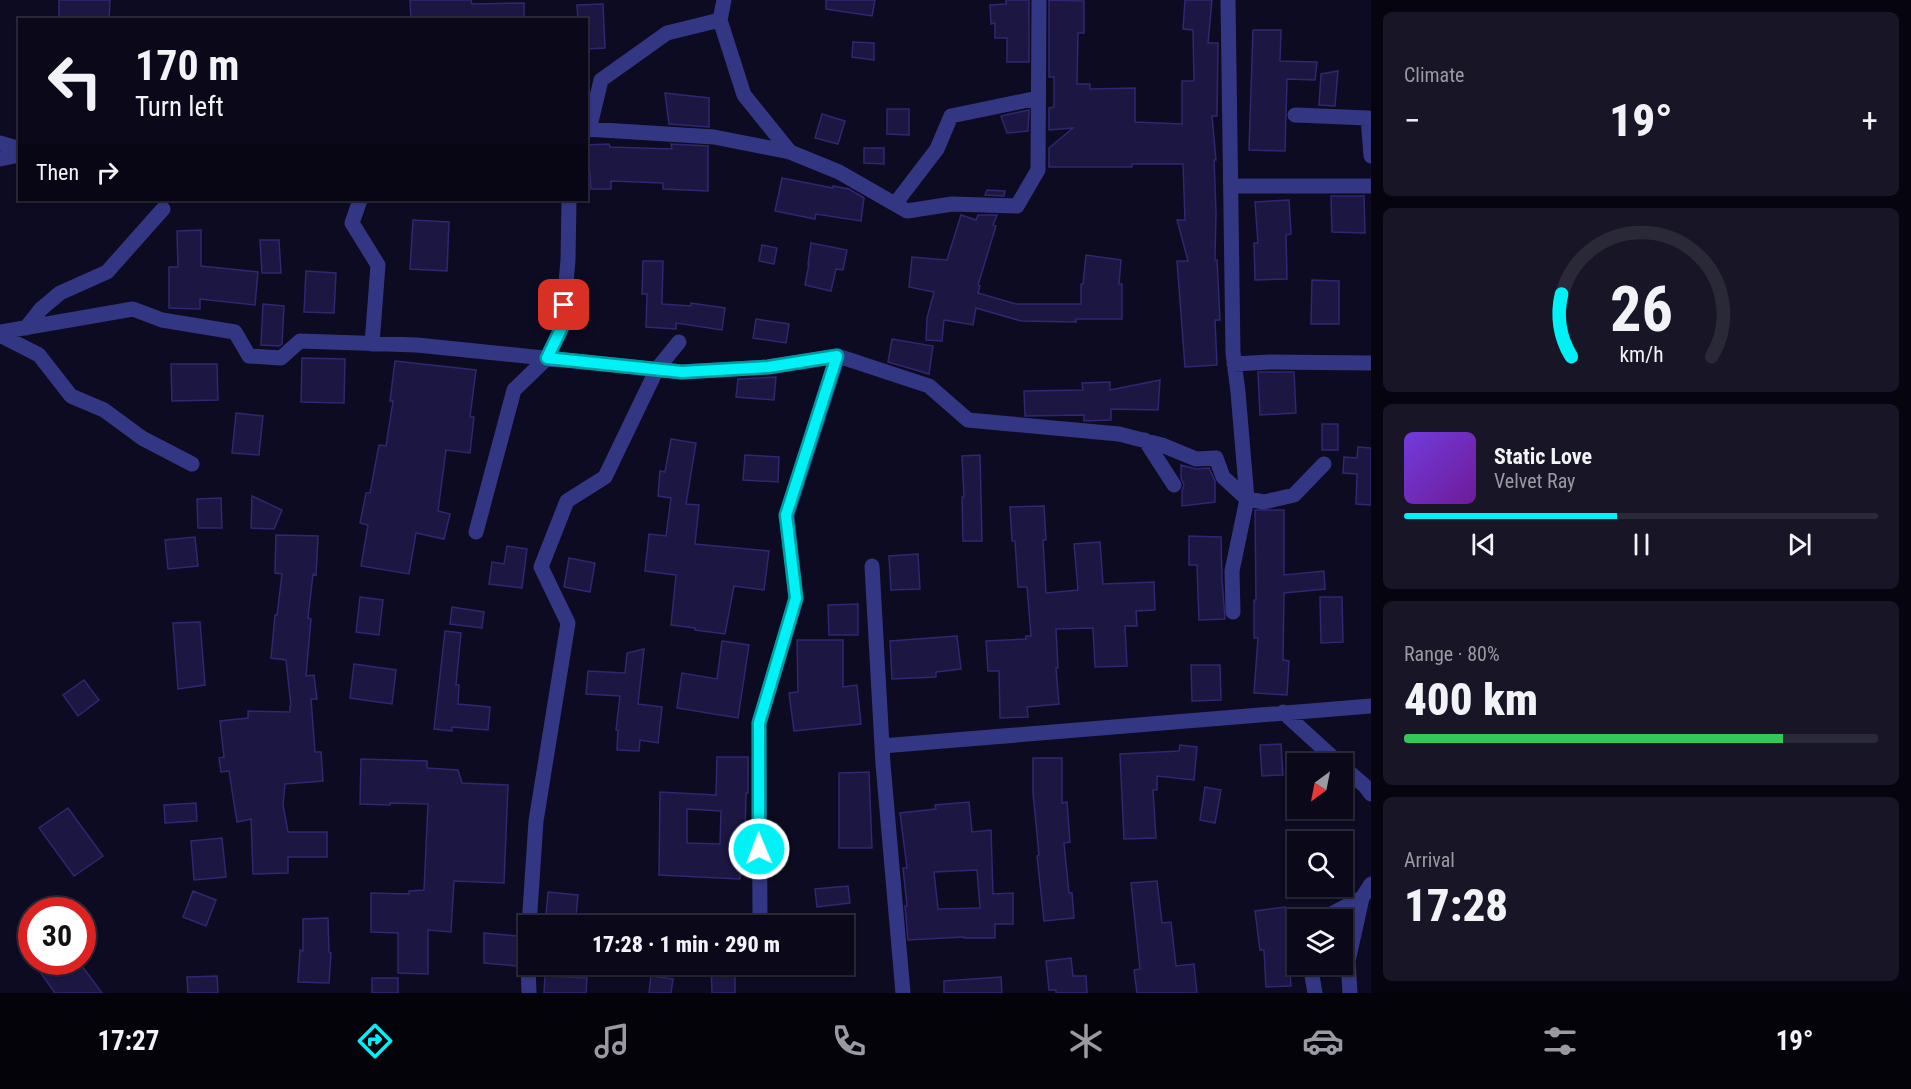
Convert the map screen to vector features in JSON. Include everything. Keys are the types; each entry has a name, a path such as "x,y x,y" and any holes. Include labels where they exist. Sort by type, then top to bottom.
{"street":[{"path":"724,0 720,20 744,95 790,152"},
{"path":"720,20 666,33 601,80 588,129 714,137 790,152 839,172 907,210 952,204 1017,206 1038,170 1039,0"},
{"path":"1228,0 1234,364 1247,498 1232,571 1233,612"},
{"path":"895,204 937,149 951,116 1038,98"},
{"path":"1295,115 1368,118 1371,156"},
{"path":"0,143 18,148"},
{"path":"0,159 18,155"},
{"path":"1231,186 1371,186"},
{"path":"360,201 352,223 378,265 372,344"},
{"path":"476,532 514,390 547,358 562,327 568,260 569,201"},
{"path":"26,328 41,309 60,293 107,272 163,209"},
{"path":"0,333 133,309 162,320 235,332 249,356 281,358 300,341 417,345 682,372 768,367 837,356 929,386 968,420 1119,434 1162,445 1196,459 1216,458 1223,477 1247,498 1263,502 1294,495 1323,464"},
{"path":"0,333 39,355 71,396 104,410 142,438 192,464"},
{"path":"530,915 536,821 568,623 541,567 567,501 605,477 657,369 679,342"},
{"path":"760,915 759,723 796,598 786,515 837,356"},
{"path":"1234,364 1371,363"},
{"path":"1145,440 1174,484"},
{"path":"872,566 882,746 903,993"},
{"path":"882,746 1371,706"},
{"path":"1283,712 1328,753"},
{"path":"1353,776 1371,794"},
{"path":"1350,993 1348,961 1362,898 1371,884"},
{"path":"1341,909 1362,898"},
{"path":"528,975 529,993"},
{"path":"1312,975 1315,993"}],"building":[{"path":"59,0 110,0 109,18 59,18"},
{"path":"410,0 471,0 472,4 524,3 524,18 411,18"},
{"path":"826,0 875,0 872,16 826,9"},
{"path":"1006,0 1029,0 1029,62 1007,62 1007,38 995,38 995,23 991,24 990,5 1006,4"},
{"path":"1049,0 1084,1 1084,33 1078,33 1077,84 1090,84 1090,89 1135,88 1135,122 1182,124 1182,81 1194,81 1193,30 1183,29 1185,0 1212,0 1208,43 1218,43 1217,116 1212,116 1216,160 1214,160 1215,260 1217,260 1220,320 1215,320 1217,365 1185,367 1177,261 1188,261 1177,220 1185,220 1183,164 1132,164 1132,167 1049,167 1049,148 1073,128 1049,130 1049,108 1054,107 1054,77 1049,77"},
{"path":"603,4 605,48 588,49 588,18 578,18 577,5"},
{"path":"1253,30 1281,30 1280,61 1317,62 1315,80 1287,79 1285,151 1249,150"},
{"path":"853,42 874,43 874,60 852,57"},
{"path":"1338,71 1335,106 1319,105 1321,74"},
{"path":"665,93 709,98 709,127 669,124"},
{"path":"887,109 909,109 909,135 887,134"},
{"path":"1029,110 1028,131 1007,133 1001,116"},
{"path":"822,114 845,121 838,144 815,138"},
{"path":"609,144 610,147 672,149 671,144 708,146 708,191 663,189 663,183 611,181 611,189 591,189 590,172 588,172 588,145"},
{"path":"864,148 884,148 884,164 864,163"},
{"path":"782,178 849,189 864,198 861,221 816,214 815,219 775,211"},
{"path":"987,190 1005,191 1004,196 985,195"},
{"path":"1331,196 1364,196 1365,233 1332,232"},
{"path":"1289,200 1291,234 1286,235 1287,279 1255,280 1254,243 1258,243 1255,202"},
{"path":"961,215 976,220 978,215 997,215 993,225 996,226 978,285 980,286 978,293 1016,304 1081,304 1081,284 1083,284 1086,255 1121,260 1119,284 1122,284 1122,319 1076,319 1076,322 1021,321 976,308 973,325 944,320 942,341 926,340 927,318 934,292 909,287 912,257 947,260"},
{"path":"413,220 449,222 447,271 410,269"},
{"path":"201,230 201,266 258,272 255,305 200,299 200,309 169,308 169,267 178,267 177,231"},
{"path":"260,240 279,240 281,273 262,273"},
{"path":"811,243 847,250 843,270 836,269 831,291 805,285"},
{"path":"762,245 777,248 774,264 759,261"},
{"path":"643,261 663,261 662,304 691,306 691,303 725,308 722,330 676,323 676,329 646,327 647,294 642,294"},
{"path":"306,271 336,273 334,313 304,312"},
{"path":"1312,280 1339,281 1339,324 1311,324"},
{"path":"263,304 284,306 282,344 279,346 261,345"},
{"path":"756,319 789,324 786,343 753,338"},
{"path":"892,339 933,346 929,374 888,362"},
{"path":"302,358 345,359 344,403 301,402"},
{"path":"395,361 476,370 470,417 474,417 470,453 446,450 438,511 450,514 444,539 416,533 409,574 361,566 368,525 360,523 366,493 370,493 379,445 386,446 393,401 390,401"},
{"path":"171,364 217,364 218,400 172,401"},
{"path":"1258,372 1294,372 1296,413 1260,415"},
{"path":"776,377 774,400 736,397 738,379"},
{"path":"1160,380 1158,410 1111,409 1111,420 1084,421 1084,415 1025,416 1024,391 1083,390 1082,383 1110,382 1110,390"},
{"path":"236,413 263,416 259,455 232,453"},
{"path":"1322,424 1338,424 1338,450 1322,450"},
{"path":"671,439 696,443 686,504 699,505 695,544 769,551 764,590 734,586 725,634 671,625 676,575 645,571 649,534 666,536 671,498 658,496 660,471 665,472"},
{"path":"1358,447 1371,448 1371,505 1356,504 1357,474 1343,473 1344,457 1357,458"},
{"path":"745,455 779,457 778,482 743,480"},
{"path":"980,455 982,541 963,541 962,456"},
{"path":"1181,465 1196,469 1209,468 1215,481 1215,502 1182,506 1184,485 1181,478"},
{"path":"252,496 282,510 274,529 251,528"},
{"path":"221,498 222,528 198,528 197,499"},
{"path":"1044,506 1046,593 1078,590 1074,544 1100,542 1103,584 1154,582 1155,610 1136,611 1137,626 1125,626 1127,666 1095,667 1093,628 1056,629 1059,704 1027,707 1028,717 1000,718 999,671 988,671 986,641 1026,639 1026,636 1031,636 1027,587 1018,587 1010,507"},
{"path":"1255,510 1284,510 1284,575 1324,571 1325,589 1284,593 1283,660 1289,661 1287,695 1254,693 1258,638 1254,638"},
{"path":"276,535 318,536 316,575 313,574 308,618 311,619 306,676 314,675 317,699 311,699 315,752 321,752 323,781 285,784 283,805 288,832 327,832 327,857 288,857 288,873 253,874 251,819 237,822 229,771 221,772 219,758 224,757 220,721 248,718 248,711 290,712 286,660 271,658 282,574 275,573"},
{"path":"1189,536 1221,537 1225,619 1199,620 1197,565 1189,565"},
{"path":"195,537 198,566 168,569 165,540"},
{"path":"507,546 527,549 522,588 489,584 492,562 504,564"},
{"path":"918,554 920,589 891,590 889,556"},
{"path":"569,558 595,563 590,592 564,587"},
{"path":"360,597 383,600 379,635 356,632"},
{"path":"1320,597 1342,597 1343,642 1321,643"},
{"path":"858,604 858,635 829,635 828,605"},
{"path":"452,607 484,612 482,628 450,624"},
{"path":"200,622 205,685 178,689 173,623"},
{"path":"445,631 461,633 456,685 459,685 458,704 490,707 488,730 452,727 452,731 434,729"},
{"path":"957,636 961,669 936,672 936,677 892,679 890,641"},
{"path":"797,640 843,640 843,687 857,685 861,724 794,731 789,693 798,692"},
{"path":"722,641 749,645 738,718 677,708 682,673 717,679"},
{"path":"644,649 638,704 662,707 658,743 640,740 639,751 617,750 618,730 616,730 620,696 586,694 588,671 625,673 627,653"},
{"path":"354,664 396,670 392,704 350,698"},
{"path":"1191,665 1220,665 1221,700 1192,701"},
{"path":"84,680 99,700 78,716 63,695"},
{"path":"1281,744 1283,775 1262,776 1260,745"},
{"path":"1180,745 1197,747 1194,780 1157,776 1157,790 1153,790 1156,838 1124,839 1120,754 1179,751"},
{"path":"717,757 748,757 748,793 746,793 745,838 741,838 740,879 659,875 660,792 716,795","holes":["687,809 721,811 720,844 687,843"]},
{"path":"1033,758 1062,758 1062,803 1067,802 1070,842 1064,843 1074,918 1044,921 1037,856 1039,855 1033,793"},
{"path":"361,759 427,761 427,768 458,770 462,783 508,785 504,883 454,881 451,932 428,930 428,974 398,973 398,933 371,932 371,893 409,894 409,891 424,890 428,804 360,804"},
{"path":"869,772 872,848 839,848 839,773"},
{"path":"1205,787 1221,790 1215,823 1200,820"},
{"path":"969,802 972,832 991,830 993,894 1013,893 1013,924 995,924 995,938 908,940 903,868 907,868 900,813 936,809 935,805","holes":["977,870 980,908 938,909 934,872"]},
{"path":"196,803 197,821 165,823 164,805"},
{"path":"68,808 103,856 74,876 39,828"},
{"path":"222,838 226,877 194,880 191,841"},
{"path":"1157,881 1162,923 1171,922 1176,966 1194,964 1197,993 1137,993 1134,970 1140,969 1131,883"},
{"path":"848,886 850,903 817,907 815,889"},
{"path":"193,891 216,900 206,926 183,917"},
{"path":"548,892 578,895 576,915 546,915"},
{"path":"1285,907 1287,975 1290,975 1291,986 1266,987 1264,950 1260,950 1255,911"},
{"path":"328,918 329,952 331,953 329,983 298,982 300,950 303,951 303,919"},
{"path":"484,933 517,936 517,966 484,963"},
{"path":"1071,958 1073,976 1086,976 1087,993 1056,993 1056,990 1049,990 1046,961"},
{"path":"42,975 89,975 102,993 55,993"},
{"path":"711,975 735,975 735,993 712,993"},
{"path":"217,976 218,993 188,993 187,977"},
{"path":"545,976 587,978 586,993 544,993"},
{"path":"651,976 673,979 671,993 649,993"},
{"path":"1001,977 1002,993 944,993 944,981"},
{"path":"372,978 398,978 398,993 372,993"}],"route":[{"path":"564,305 562,327 547,358 682,372 768,367 837,356 786,515 796,598 759,723 759,849"}]}
